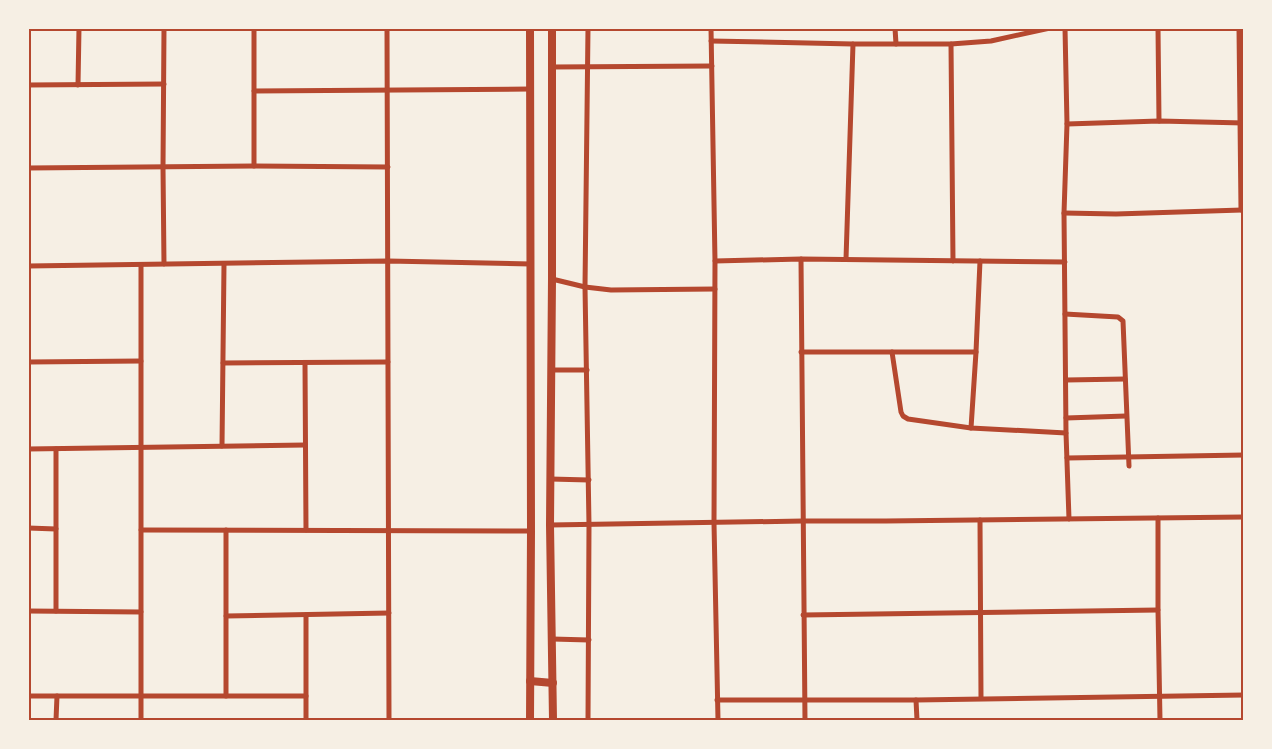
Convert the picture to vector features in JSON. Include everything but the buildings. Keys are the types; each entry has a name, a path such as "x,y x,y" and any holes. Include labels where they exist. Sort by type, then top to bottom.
{"main road":[{"path":"530,28 530,720"},
{"path":"552,28 550,525 553,720"},
{"path":"530,681 553,683"}],"street":[{"path":"78,85 79,28"},
{"path":"164,28 164,264"},
{"path":"254,28 254,166"},
{"path":"387,28 389,720"},
{"path":"588,28 585,287 589,480 588,720"},
{"path":"711,28 715,261 714,523 718,720"},
{"path":"895,28 896,44"},
{"path":"711,42 951,44 991,40 1050,28"},
{"path":"1065,28 1067,124 1064,213 1069,519"},
{"path":"1158,28 1159,121"},
{"path":"1064,213 1116,214 1242,210 1241,38 1239,28"},
{"path":"846,260 853,44"},
{"path":"951,44 953,261"},
{"path":"552,67 712,66"},
{"path":"28,85 164,84"},
{"path":"254,91 530,89"},
{"path":"1067,124 1159,121 1241,123"},
{"path":"28,168 388,167"},
{"path":"715,261 801,259 1065,262"},
{"path":"801,259 805,720"},
{"path":"28,266 388,261 531,264"},
{"path":"971,428 980,261"},
{"path":"222,446 224,264"},
{"path":"141,265 141,720"},
{"path":"552,279 585,287 626,290 715,289"},
{"path":"1065,314 1118,317 1123,321 1129,466"},
{"path":"801,352 976,352"},
{"path":"892,352 901,412 908,419 971,428 1066,433"},
{"path":"28,362 141,361"},
{"path":"223,363 388,362"},
{"path":"305,363 306,530"},
{"path":"551,370 587,370"},
{"path":"1066,380 1125,379"},
{"path":"1066,418 1126,416"},
{"path":"28,449 305,445"},
{"path":"56,449 56,611"},
{"path":"1067,458 1244,455"},
{"path":"550,479 589,480"},
{"path":"550,525 1244,517"},
{"path":"1158,518 1160,720"},
{"path":"980,520 981,698"},
{"path":"28,528 56,529"},
{"path":"141,530 531,531"},
{"path":"225,696 226,530"},
{"path":"28,610 141,612"},
{"path":"803,615 1158,610"},
{"path":"226,616 389,613"},
{"path":"306,615 306,720"},
{"path":"552,639 589,640"},
{"path":"717,700 916,700 1244,695"},
{"path":"28,696 306,696"},
{"path":"56,720 57,696"},
{"path":"916,700 917,720"}]}
